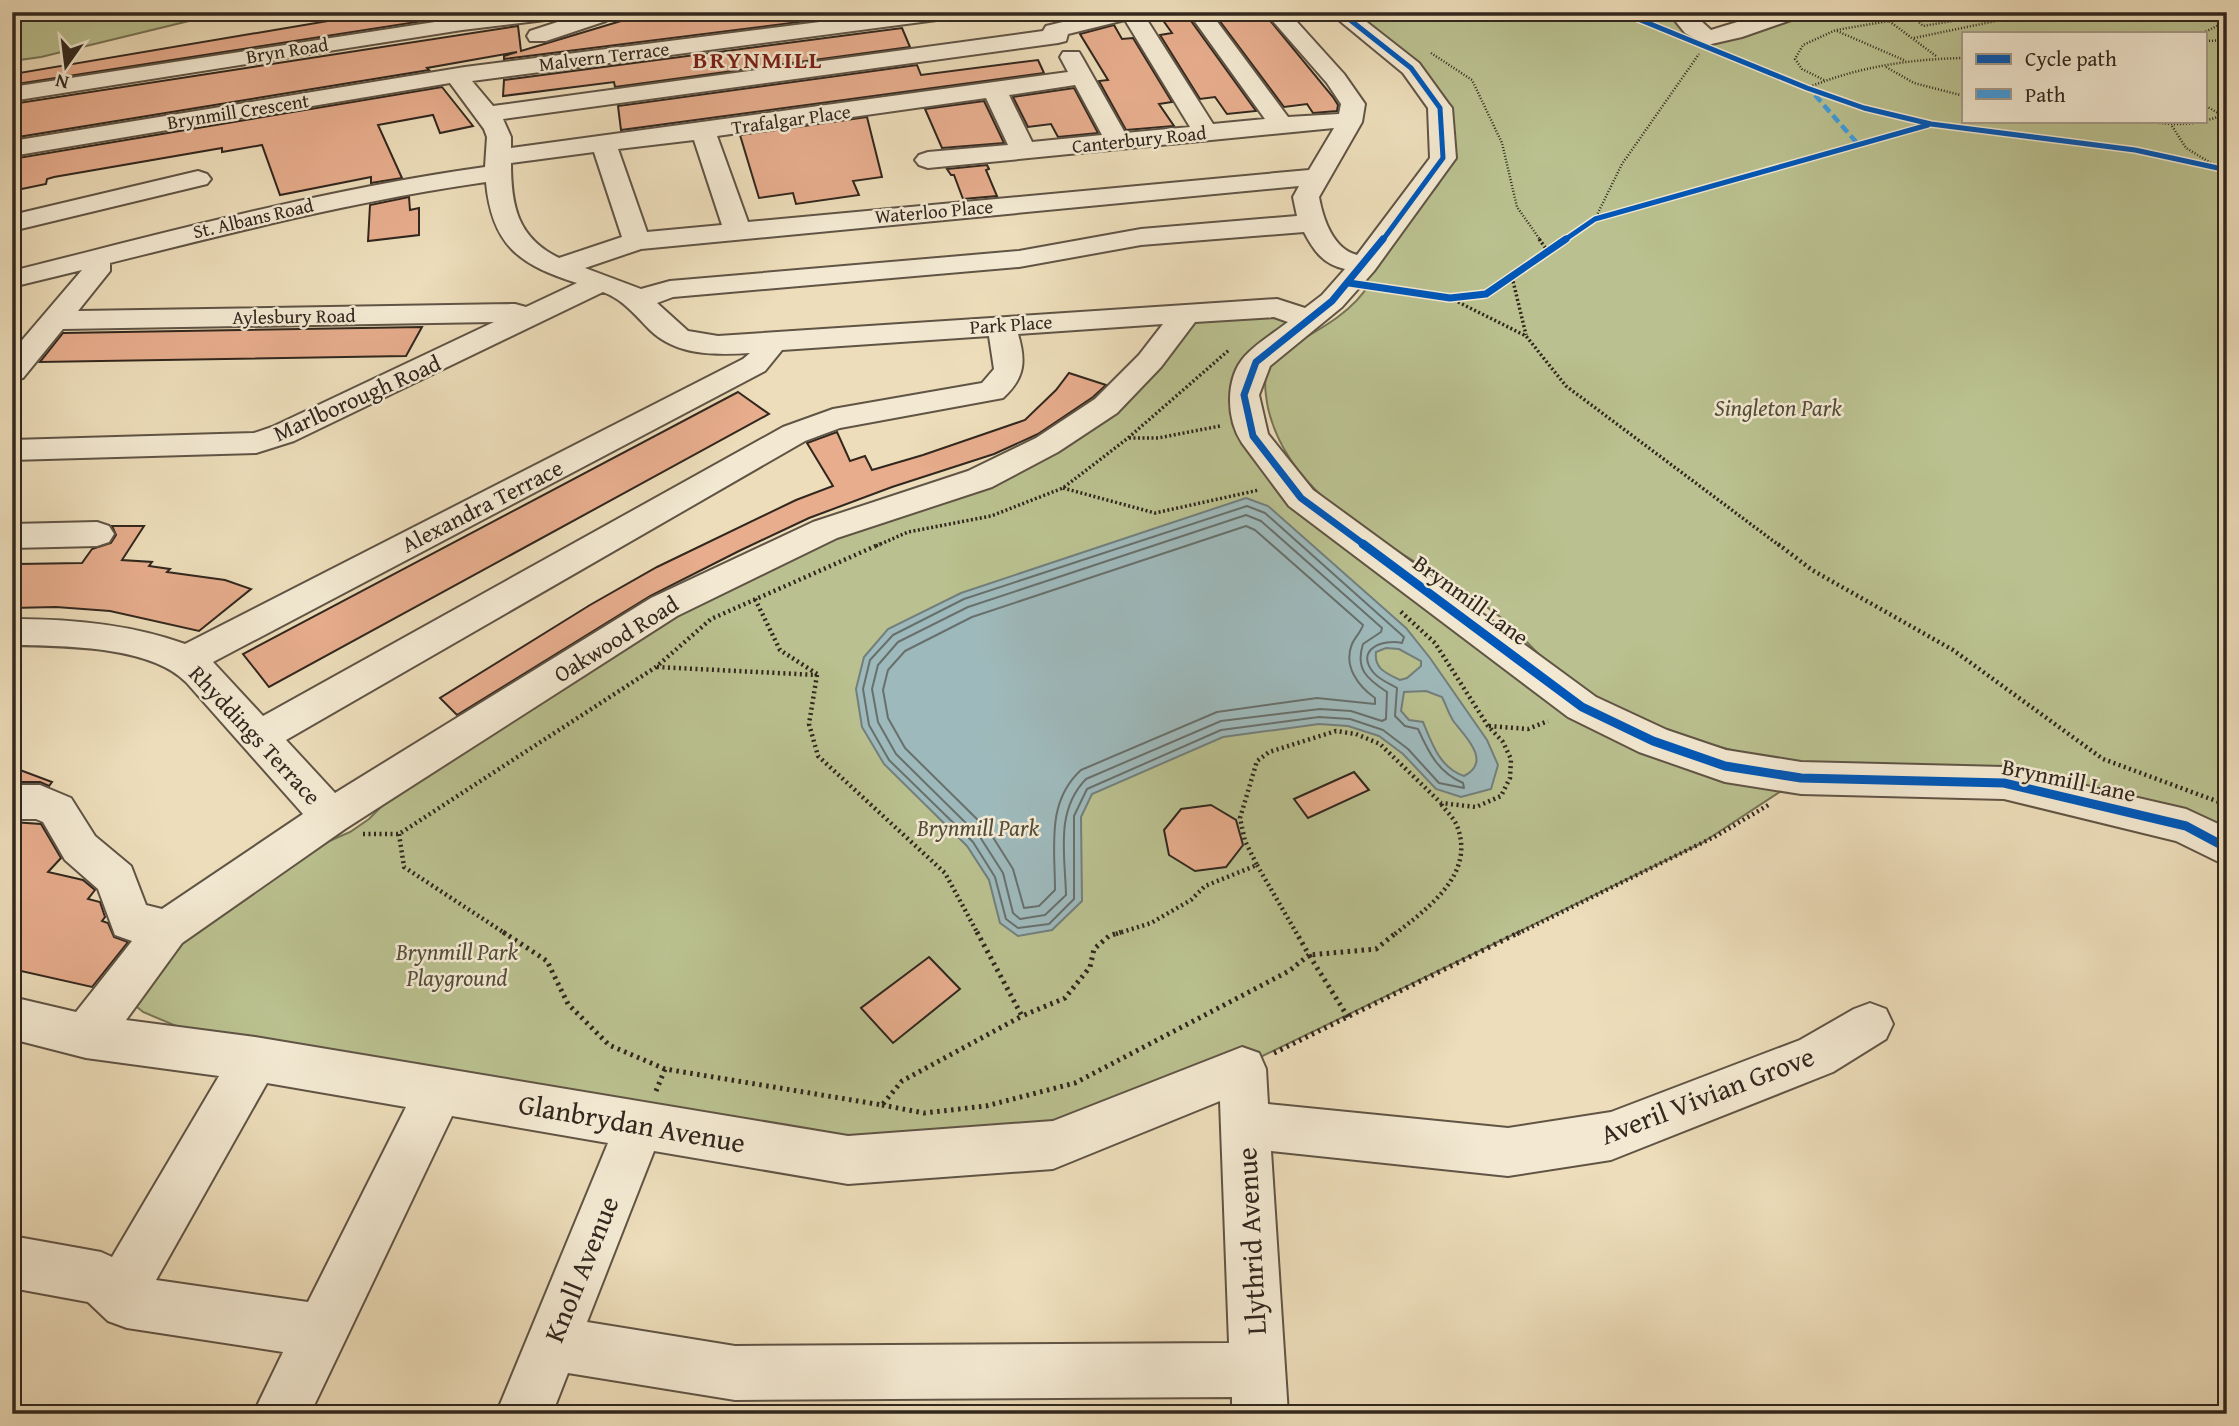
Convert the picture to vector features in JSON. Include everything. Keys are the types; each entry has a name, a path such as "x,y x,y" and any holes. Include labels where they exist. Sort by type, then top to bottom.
{"street":[{"name":"Bryn Road","path":"12,94 462,23 562,12"},
{"path":"601,12 598,16 536,36 465,74 460,81 494,124 499,137 500,196 513,236 528,250 557,268 602,282 639,299 670,289 1019,259 1141,237 1314,223"},
{"name":"Malvern Terrace","path":"465,74 952,12"},
{"path":"486,114 1051,27 1131,12 1205,132"},
{"path":"1199,12 1281,125"},
{"path":"1276,12 1336,79 1353,104 1350,122 1306,197 1307,210 1330,252 1339,259 1364,265"},
{"name":"Brynmill Lane","path":"1340,12 1411,68 1440,108 1443,158 1364,265 1332,301 1256,362 1244,395 1253,436 1301,498 1582,707 1653,741 1725,766 1801,778 2004,783 2186,826 2227,848"},
{"path":"1679,12 1693,29 1707,38 1762,23 1783,15 1783,12"},
{"path":"1051,27 1083,78 1117,141"},
{"name":"Brynmill Crescent","path":"12,149 465,74"},
{"name":"Trafalgar Place","path":"498,165 603,143 703,131 917,132 995,91 1083,78"},
{"path":"995,91 1024,152"},
{"name":"Canterbury Road","path":"917,132 1024,152 1331,120 1350,122"},
{"path":"703,131 737,230"},
{"path":"917,132 938,211"},
{"path":"603,143 637,241"},
{"name":"St. Albans Road","path":"12,279 318,202 498,165"},
{"name":"Waterloo Place","path":"557,268 637,241 1316,177"},
{"path":"12,223 198,178"},
{"path":"12,371 96,271 97,257"},
{"name":"Marlborough Road","path":"12,450 256,443 283,434 602,282"},
{"name":"Park Place","path":"639,299 673,336 711,345 1277,307 1308,319"},
{"name":"Aylesbury Road","path":"57,320 515,313 530,318"},
{"name":"Oakwood Road","path":"86,1036 167,929 331,817 664,607 825,530 980,479 1047,445 1106,406 1150,361 1187,313"},
{"path":"260,736 794,433 833,419 992,391 1005,382 1010,363 1001,325"},
{"name":"Alexandra Terrace","path":"185,660 754,365 765,355 771,342"},
{"path":"12,536 97,534"},
{"name":"Rhyddings Terrace","path":"12,632 49,631 95,637 155,649 185,660 260,736 331,817"},
{"path":"12,802 40,802 57,810 80,848 116,879 130,921 167,929"},
{"name":"Glanbrydan Avenue","path":"12,1018 86,1036 255,1059 848,1160 1053,1145 1242,1069"},
{"name":"Averil Vivian Grove","path":"1245,1125 1508,1152 1611,1136 1816,1056 1870,1024"},
{"path":"119,1295 255,1059"},
{"name":"Llythrid Avenue","path":"1242,1069 1259,1392"},
{"path":"281,1414 440,1090"},
{"name":"Knoll Avenue","path":"524,1414 640,1124"},
{"path":"12,1262 101,1278 127,1302 322,1331"},
{"path":"551,1343 735,1373 1259,1392"}],"path":[{"path":"1384,12 1397,27"},
{"path":"1878,12 1937,57"},
{"path":"1824,80 1802,69 1795,59 1803,45 1836,30 1935,12"},
{"path":"1949,12 1957,19 1963,19"},
{"path":"1962,12 1963,19 1972,27"},
{"path":"1912,16 1923,26 2000,12"},
{"path":"1914,38 2039,12"},
{"path":"2205,32 2225,23 2217,12"},
{"path":"1836,30 1906,61"},
{"path":"2208,41 2227,40"},
{"path":"1595,219 1622,164 1704,47 1693,42"},
{"path":"1427,50 1472,80 1502,143 1517,207 1547,250"},
{"path":"1807,88 1824,80 1906,61 1937,57 1962,58"},
{"path":"1886,67 1902,80 1935,91 1962,96"},
{"path":"1794,83 1818,92"},
{"path":"2208,107 2221,115"},
{"path":"2208,121 2227,113"},
{"path":"1961,129 1962,122"},
{"path":"2052,122 2076,122"},
{"path":"2148,122 2171,125 2206,122"},
{"path":"2171,125 2186,148 2214,165"},
{"path":"2188,160 2227,170"},
{"path":"2214,165 2227,160"},
{"path":"1586,225 1607,215"},
{"path":"1538,257 1557,243"},
{"path":"1521,270 1507,280 1526,336 1566,386 1812,570 1954,650 2103,759 2227,805"},
{"path":"1450,299 1474,295"},
{"path":"1437,297 1450,299 1526,336"},
{"path":"331,817 367,836 399,834 656,667 711,619 908,532 991,516 1063,488 1128,438 1217,359"},
{"path":"1128,438 1158,438 1222,426"},
{"path":"1063,488 1155,513 1255,489 1265,491"},
{"path":"755,600 780,650 817,675"},
{"path":"1395,606 1435,643 1488,726 1503,742 1511,760 1510,778 1502,796 1476,807 1441,803"},
{"path":"656,667 817,675"},
{"path":"817,675 809,724 818,756 944,873 1022,1016"},
{"path":"1488,726 1528,729 1582,707"},
{"path":"399,834 404,867 547,961 568,1004 610,1045 665,1069 924,1113 986,1106 1075,1083 1289,971 1309,955 1376,948 1440,898 1463,857 1457,825 1441,803 1380,744 1356,734 1336,731 1269,752 1257,761 1240,818 1245,841 1257,865 1309,955 1348,1017"},
{"path":"1242,1069 1716,836 1780,798 1801,778"},
{"path":"882,1105 902,1081 1022,1016 1065,998 1090,967 1094,948 1109,936 1151,923 1191,900 1205,886 1257,865"}],"green space":[{"path":"12,12 226,12 41,57 12,61"},
{"name":"Singleton Park","path":"1354,12 1673,12 1692,33 1733,39 1772,26 1796,12 2227,12 2227,835 1749,754 1629,720 1566,680 1499,616 1398,552 1331,505 1303,477 1282,445 1268,408 1265,386 1269,367 1277,354 1328,324 1361,295 1369,284 1367,280 1393,231 1417,210 1438,185 1451,157 1453,133"},
{"name":"Brynmill Park","path":"1264,315 1308,319 1244,395 1301,498 1582,707 1801,778 1702,843 1248,1063 1053,1145 848,1160 255,1059 143,1012 137,1007 135,994 180,934 320,845 350,832 369,819 387,801 688,609 832,538 1010,476 1065,448 1120,410 1192,323"}],"water":[{"path":"1246,498 1268,506 1406,628 1430,658 1487,740 1498,765 1491,789 1461,797 1436,789 1403,754 1379,736 1348,726 1319,724 1223,737 1092,794 1081,817 1082,901 1052,930 1018,936 1000,923 989,880 967,846 884,764 862,727 856,689 864,657 888,629 961,593","holes":["1386,648 1399,649 1421,661 1421,666 1407,678 1400,680 1390,675 1382,670 1376,658 1376,652","1426,691 1442,697 1452,719 1474,749 1476,764 1464,776 1443,761 1423,722 1409,720 1401,711 1404,692"]}],"building":[{"path":"381,12 481,12 17,84 19,73"},
{"path":"651,12 806,12 807,21 504,59 504,56 517,52 427,68 429,70 12,138 12,104 518,26 521,51"},
{"path":"1213,12 1263,12 1333,97 1338,105 1337,111 1313,113 1307,104 1284,107"},
{"path":"1186,13 1256,111 1227,114 1215,97 1200,99 1160,35 1172,33 1160,16"},
{"path":"1114,25 1122,39 1133,38 1172,102 1159,104 1174,126 1126,130 1099,81 1108,80 1080,34"},
{"path":"902,28 910,47 615,87 614,82 503,96 504,80"},
{"path":"1038,60 1044,73 621,130 618,106 917,65 921,75"},
{"path":"442,87 473,126 440,133 433,115 378,125 402,178 371,183 371,177 280,195 262,145 222,152 222,148 54,177 47,179 46,184 12,191 12,159"},
{"path":"1074,88 1098,133 1058,137 1051,124 1028,127 1013,97"},
{"path":"984,101 1004,143 942,148 925,109"},
{"path":"867,117 882,177 853,181 859,195 796,204 793,193 759,198 740,135"},
{"path":"987,165 989,169 986,170 997,196 963,199 954,175 947,169"},
{"path":"409,197 410,210 419,208 419,235 368,241 370,205"},
{"path":"422,327 406,356 40,362 63,333"},
{"path":"1069,373 1106,385 1093,397 1038,434 994,454 892,487 809,518 739,551 650,596 457,715 440,698 657,567 796,500 833,486 807,443 837,432 850,461 865,456 872,470 1025,420 1056,390"},
{"path":"738,392 769,414 269,687 243,654"},
{"path":"112,526 144,526 122,560 152,562 149,566 170,569 167,572 225,580 251,589 199,631 110,611 56,607 12,608 12,573 18,564 82,563 92,549 111,543 116,535"},
{"path":"12,767 52,782 49,786 40,782 12,782"},
{"path":"1354,772 1369,790 1308,818 1294,799"},
{"path":"1211,805 1236,820 1243,845 1226,867 1195,871 1169,855 1164,830 1181,809"},
{"path":"12,822 41,824 61,858 48,872 83,880 95,890 88,899 100,902 105,917 102,921 108,923 114,937 128,942 92,987 12,969"},
{"path":"929,957 960,989 893,1043 861,1008"}],"marked path":[{"path":"1815,95 1857,143"}],"cycle path":[{"path":"1340,12 1411,68 1440,108 1443,158 1364,265 1332,301 1256,362 1244,395 1253,436 1301,498 1582,707 1653,741 1725,766 1801,778 2004,783 2186,826 2227,848"},
{"path":"1621,12 1807,88 1864,108 1931,124 2135,150 2227,170"},
{"path":"1349,283 1450,298 1486,294 1595,219 1928,125"}],"district":[{"name":"BRYNMILL","path":"758,60"}],"park label":[{"name":"Brynmill Park Playground","path":"457,965"}]}
